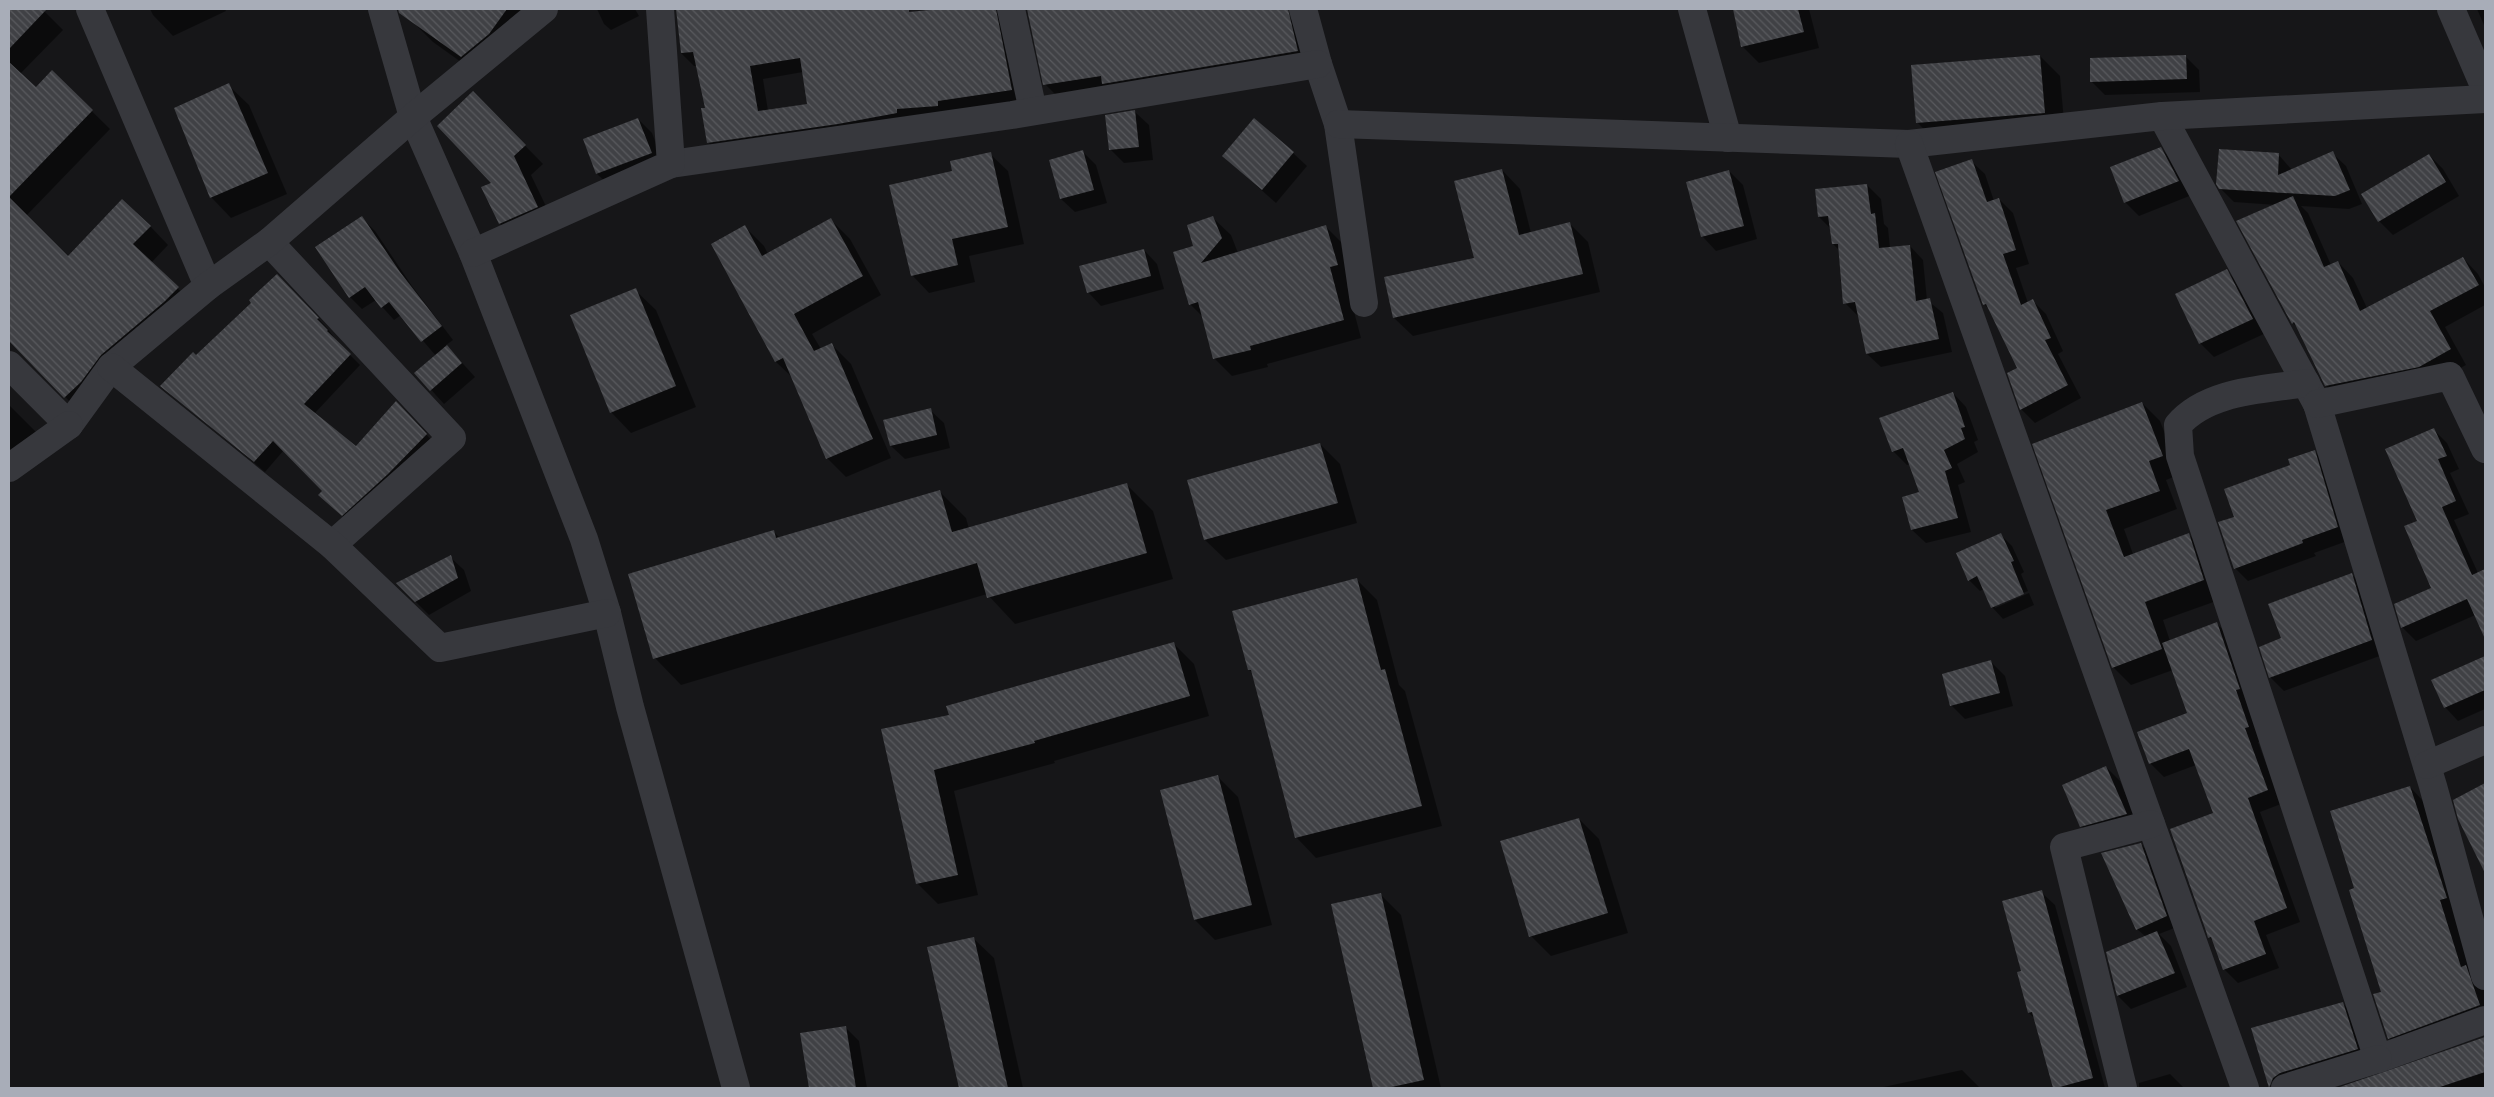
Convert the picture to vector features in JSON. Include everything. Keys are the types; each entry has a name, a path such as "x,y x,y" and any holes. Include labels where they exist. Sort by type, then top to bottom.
{"street":[{"path":"90,9 208,286"},
{"path":"382,9 412,117 473,254 584,539 607,613 630,707 736,1088"},
{"path":"9,468 69,425 111,367 208,286 268,242 412,117 544,9"},
{"path":"660,9 671,164"},
{"path":"1011,9 1033,112"},
{"path":"1303,9 1318,64 1338,124 1364,303"},
{"path":"1692,9 1728,138"},
{"path":"2452,9 2485,88"},
{"path":"473,254 671,164 1033,112 1318,64"},
{"path":"1338,124 1909,144 2162,116 2485,99"},
{"path":"2162,116 2312,393 2427,765 2485,976"},
{"path":"1909,144 2246,1088"},
{"path":"268,242 452,438 332,544"},
{"path":"9,365 69,425"},
{"path":"111,367 332,544 440,648 607,613"},
{"path":"2378,1059 2180,456 2178,425 2189,412 2218,398 2312,393 2450,376 2485,449"},
{"path":"2427,765 2485,740"},
{"path":"2123,1088 2064,847 2151,824"},
{"path":"2285,1088 2378,1059 2485,1020"}],"building":[{"path":"9,9 47,9 9,49"},
{"path":"398,9 507,9 489,34 461,57 399,13"},
{"path":"676,9 909,9 909,12 940,9 996,9 1012,90 938,101 938,106 897,109 897,113 838,124 707,143 701,108 705,108 693,52 681,53","holes":["800,58 807,104 758,111 750,66"]},
{"path":"1027,9 1288,9 1298,51 1102,84 1101,76 1043,85"},
{"path":"1733,9 1798,9 1804,32 1741,47"},
{"path":"2040,55 2045,113 1916,123 1911,65"},
{"path":"2186,55 2187,79 2090,82 2090,58"},
{"path":"9,62 36,87 52,70 93,110 9,197"},
{"path":"229,83 268,173 210,198 174,108"},
{"path":"473,91 526,145 514,156 538,207 499,224 481,187 491,183 437,126"},
{"path":"1135,110 1139,147 1109,150 1105,115"},
{"path":"638,118 652,153 596,174 583,139"},
{"path":"1254,118 1294,152 1262,190 1222,156"},
{"path":"2161,147 2179,181 2124,203 2110,167"},
{"path":"2219,149 2279,153 2278,175 2333,151 2350,190 2335,196 2219,189 2216,184"},
{"path":"1083,150 1094,190 1060,199 1049,160"},
{"path":"991,152 1008,227 952,239 958,265 911,276 889,185 952,171 950,161"},
{"path":"2429,154 2446,182 2378,222 2361,194"},
{"path":"1972,159 1987,202 1999,198 2016,250 2003,254 2021,305 2033,299 2051,338 2045,340 2068,385 2020,410 2007,373 2017,368 1986,304 1983,305 1935,172"},
{"path":"1502,169 1519,235 1570,222 1583,274 1393,318 1384,277 1474,258 1454,181"},
{"path":"1729,170 1744,226 1701,237 1686,182"},
{"path":"1867,184 1871,214 1875,213 1879,248 1910,245 1916,301 1930,298 1939,339 1866,354 1855,302 1843,304 1838,244 1832,244 1828,216 1818,217 1815,189"},
{"path":"2293,196 2324,267 2338,261 2360,311 2463,257 2479,285 2430,311 2451,349 2419,367 2325,386 2294,322 2292,324 2236,221"},
{"path":"9,197 68,256 122,199 151,226 133,244 179,287 101,355 81,382 64,398 9,341"},
{"path":"362,216 400,272 442,326 421,342 389,302 381,308 365,287 349,298 315,247"},
{"path":"1213,216 1222,238 1201,263 1326,225 1338,265 1330,267 1344,320 1250,346 1251,350 1213,359 1198,302 1189,305 1173,252 1193,246 1187,225"},
{"path":"831,218 863,276 794,314 814,351 832,343 873,439 826,459 783,358 775,362 711,244 745,225 762,256"},
{"path":"1144,249 1151,276 1087,293 1079,266"},
{"path":"2227,269 2253,319 2199,344 2175,294"},
{"path":"277,274 319,318 317,319 327,331 351,354 304,404 356,446 396,401 427,434 388,474 342,516 318,495 322,491 273,441 254,462 160,386 193,352 196,355 251,303 249,300"},
{"path":"636,288 676,386 610,413 570,315"},
{"path":"447,345 462,363 430,391 414,373"},
{"path":"1953,392 1965,427 1961,428 1965,439 1944,450 1952,468 1945,471 1958,518 1911,530 1902,497 1919,492 1903,448 1892,452 1879,418"},
{"path":"2142,402 2163,456 2149,461 2160,491 2106,510 2124,557 2189,533 2204,580 2145,602 2162,649 2112,668 2032,444"},
{"path":"931,408 937,435 890,446 883,420"},
{"path":"2434,428 2447,456 2438,459 2456,501 2442,507 2472,575 2485,569 2485,639 2467,599 2401,628 2394,604 2431,588 2404,526 2417,521 2385,449"},
{"path":"1320,443 1338,503 1204,540 1187,480"},
{"path":"2315,450 2338,527 2302,540 2303,543 2234,569 2218,522 2234,517 2224,489 2290,465 2288,459"},
{"path":"1127,483 1147,553 987,598 977,563 653,659 628,574 774,530 776,538 940,490 952,532"},
{"path":"2001,533 2014,561 2011,562 2024,594 1991,608 1977,576 1968,581 1956,553"},
{"path":"451,555 458,578 415,602 396,583"},
{"path":"2352,573 2372,640 2269,678 2259,647 2281,638 2268,604"},
{"path":"1357,578 1381,670 1385,669 1422,806 1295,838 1251,670 1248,670 1232,611"},
{"path":"2217,622 2240,689 2236,690 2249,727 2245,728 2268,790 2248,798 2287,908 2254,921 2266,954 2223,970 2211,937 2208,938 2170,829 2213,813 2189,749 2149,764 2137,732 2187,713 2162,643"},
{"path":"1174,642 1190,696 1034,741 1035,743 934,770 958,875 916,884 881,729 949,715 946,706"},
{"path":"2485,656 2485,690 2444,708 2431,680"},
{"path":"1991,660 2000,693 1950,706 1942,674"},
{"path":"2106,766 2127,814 2080,827 2062,785"},
{"path":"1218,775 1252,905 1194,920 1160,790"},
{"path":"2485,783 2485,873 2458,819 2453,800"},
{"path":"2410,786 2447,898 2440,900 2461,967 2466,965 2480,1005 2388,1039 2373,994 2381,992 2349,890 2354,888 2330,811"},
{"path":"1579,818 1608,913 1529,937 1500,841"},
{"path":"2141,843 2167,916 2136,930 2101,853"},
{"path":"2042,890 2093,1078 2056,1088 2053,1088 2032,1012 2028,1013 2017,972 2021,971 2002,901"},
{"path":"1381,893 1424,1080 1387,1088 1373,1088 1331,904"},
{"path":"2157,931 2175,973 2117,996 2106,952"},
{"path":"974,937 1008,1088 959,1088 927,947"},
{"path":"2343,1002 2358,1049 2280,1073 2273,1078 2269,1088 2251,1028"},
{"path":"846,1026 856,1088 809,1088 800,1033"},
{"path":"2485,1037 2485,1072 2437,1088 2337,1088"}]}
